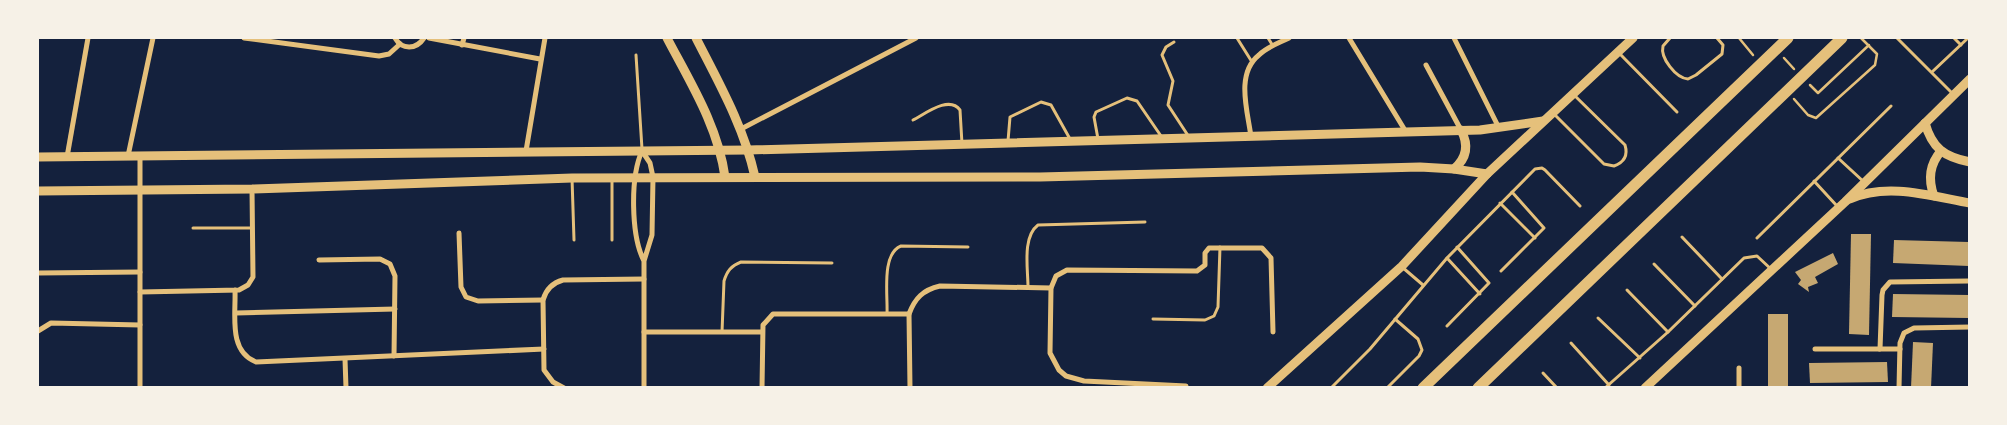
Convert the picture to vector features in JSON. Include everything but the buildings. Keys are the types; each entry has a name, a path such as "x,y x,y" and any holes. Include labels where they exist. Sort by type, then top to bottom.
{"main road":[{"path":"1423,388 1788,38"},
{"path":"1478,388 1842,38"}],"street":[{"path":"67,158 88,38"},
{"path":"128,156 152,38"},
{"path":"244,38 379,56 389,54 400,44"},
{"path":"395,38 400,44 414,47 424,38"},
{"path":"429,38 540,59"},
{"path":"462,45 464,38"},
{"path":"526,151 545,38"},
{"path":"667,38 712,125 725,177"},
{"path":"696,38 741,129 749,150 755,177"},
{"path":"741,129 916,38"},
{"path":"1251,137 1245,84 1252,62 1258,55 1289,38"},
{"path":"1349,38 1406,132"},
{"path":"1454,38 1499,128"},
{"path":"1267,388 1402,266 1488,174 1629,40"},
{"path":"1426,65 1465,137 1466,152 1454,169"},
{"path":"1645,388 1842,204 1970,79"},
{"path":"38,157 526,151 720,151 1461,130 1499,128 1543,121"},
{"path":"1925,123 1929,138 1941,151 1950,157 1970,162"},
{"path":"642,151 650,163 652,177 652,235 644,261 644,388"},
{"path":"642,151 634,177 636,236 644,261"},
{"path":"1934,196 1931,188 1931,169 1941,151"},
{"path":"140,156 140,388"},
{"path":"38,191 252,189 612,177 1040,177 1420,167 1488,174"},
{"path":"140,292 235,290 244,288 253,277 252,189"},
{"path":"1842,204 1874,192 1907,192 1970,203"},
{"path":"459,232 461,287 466,297 478,301 543,300"},
{"path":"1186,386 1084,381 1066,376 1059,370 1050,353 1051,288 1056,276 1067,270 1197,271 1205,265 1206,250 1220,246 1258,247 1270,254 1272,258 1273,332"},
{"path":"319,260 386,261 390,264 395,276 394,356"},
{"path":"38,273 140,272"},
{"path":"564,388 553,382 544,370 543,300 550,287 563,280 644,279"},
{"path":"1880,349 1882,295 1883,290 1890,282 1968,281"},
{"path":"910,388 909,314 913,304 920,295 929,289 940,286 1051,288"},
{"path":"235,290 236,342 239,349 249,359 263,362 544,349"},
{"path":"236,313 395,309"},
{"path":"762,388 762,332 767,318 780,312 909,314"},
{"path":"39,327 51,323 140,325"},
{"path":"1899,388 1901,338 1909,330 1970,327"},
{"path":"644,332 762,332"},
{"path":"1815,349 1900,348"},
{"path":"345,359 346,388"},
{"path":"1739,388 1740,368"}],"lane":[{"path":"1237,38 1252,62"},
{"path":"1268,38 1273,46"},
{"path":"1670,38 1664,46 1664,58 1681,77 1688,79 1722,54 1723,44 1716,38"},
{"path":"1897,38 1954,94"},
{"path":"1954,38 1960,45"},
{"path":"1932,72 1968,38"},
{"path":"1174,42 1166,47 1162,55 1173,81 1168,102 1170,109 1190,138"},
{"path":"1618,52 1677,112"},
{"path":"636,55 642,151"},
{"path":"1553,112 1604,164 1614,166 1624,161 1626,156 1625,145 1573,94"},
{"path":"1098,141 1094,117 1096,112 1127,98 1137,101 1163,139"},
{"path":"1008,143 1010,116 1045,102 1054,108 1071,142"},
{"path":"913,120 947,103 955,104 960,110 962,144"},
{"path":"1757,238 1891,106"},
{"path":"1838,158 1864,183"},
{"path":"1331,388 1354,367 1457,247 1535,169 1542,168 1580,206"},
{"path":"612,177 612,240"},
{"path":"572,178 574,240"},
{"path":"1814,181 1842,204"},
{"path":"1501,271 1543,230 1543,226 1512,192"},
{"path":"1500,202 1534,238"},
{"path":"1028,288 1029,239 1033,228 1038,225 1145,222"},
{"path":"193,228 253,228"},
{"path":"1682,237 1722,279"},
{"path":"887,314 888,260 892,251 901,246 968,247"},
{"path":"1153,318 1205,320 1214,316 1218,307 1220,246"},
{"path":"1447,326 1489,286 1489,281 1457,247"},
{"path":"1571,343 1607,386 1668,332 1748,255 1757,256 1772,270"},
{"path":"1447,258 1480,294"},
{"path":"722,332 724,281 726,274 735,264 741,262 832,263"},
{"path":"1654,264 1695,306"},
{"path":"1402,266 1423,285"},
{"path":"1627,290 1668,332"},
{"path":"1598,318 1640,358"},
{"path":"1387,388 1419,356 1422,350 1418,339 1394,319"},
{"path":"1543,373 1557,388"}],"path":[{"path":"1739,38 1761,64"},
{"path":"1786,91 1810,117 1819,116 1875,65 1877,54 1861,38"},
{"path":"1804,79 1818,93 1869,45"},
{"path":"1778,51 1798,72"}]}
